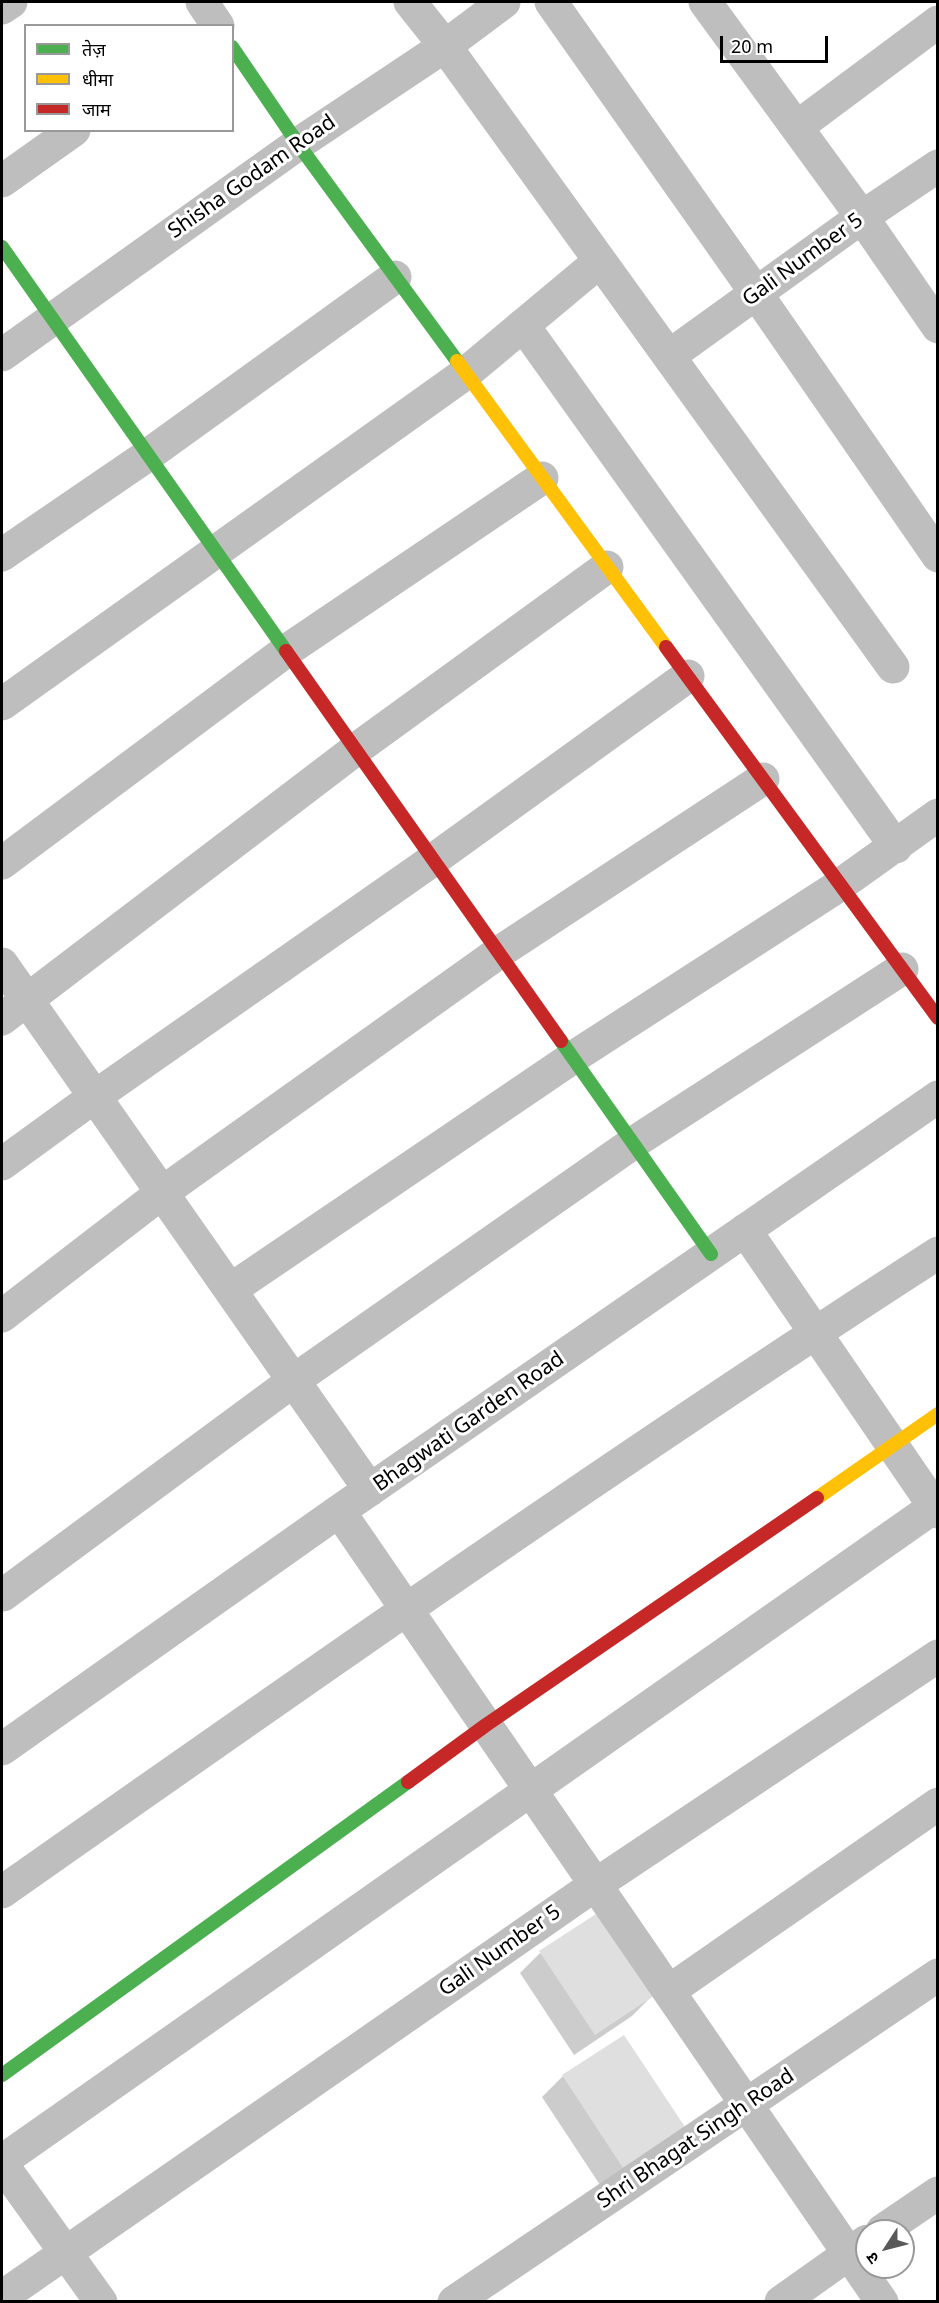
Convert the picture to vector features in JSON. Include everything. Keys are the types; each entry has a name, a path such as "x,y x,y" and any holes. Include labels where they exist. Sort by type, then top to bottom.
{"street":[{"path":"2,8 11,2"},
{"path":"410,2 445,46 893,667"},
{"name":"Shisha Godam Road","path":"2,355 298,144 445,46 504,2"},
{"path":"551,2 938,556"},
{"path":"721,7 797,127 938,327"},
{"path":"797,127 938,22"},
{"path":"234,50 298,144 938,1018"},
{"path":"2,181 71,132"},
{"name":"Gali Number 5","path":"669,356 938,166"},
{"path":"2,247 711,1254"},
{"path":"2,704 466,373 600,261"},
{"path":"2,555 148,455 395,277"},
{"path":"523,326 896,847"},
{"path":"2,863 286,651 542,478"},
{"path":"14,1009 355,750 607,567"},
{"path":"2,1164 94,1096 433,860 688,676"},
{"path":"2,1316 163,1192 498,953 763,779"},
{"path":"230,1290 572,1058 840,885 938,815"},
{"path":"2,964 14,1009 94,1096 370,1490"},
{"path":"3,1595 293,1381 633,1143 902,969"},
{"name":"Bhagwati Garden Road","path":"4,1741 938,1097"},
{"path":"101,2301 2,2162 530,1789 936,1510 745,1230"},
{"path":"2,1892 407,1608 816,1332 938,1253"},
{"path":"2,2075 486,1725 891,1444 938,1414"},
{"path":"339,1511 748,2104 855,2243"},
{"name":"Gali Number 5","path":"2,2297 595,1885 938,1656"},
{"path":"669,1991 938,1804"},
{"name":"Shri Bhagat Singh Road","path":"454,2301 938,1975"},
{"path":"900,2219 938,2193"},
{"path":"781,2301 855,2249"},
{"path":"872,2279 882,2301"}],"building":[{"path":"599,1912 655,1995 595,2035 539,1951"},
{"path":"624,2035 685,2127 623,2168 562,2075"}],"traffic: fast":[{"path":"234,50 298,144 457,361"},
{"path":"2,247 286,651"},
{"path":"561,1041 711,1254"},
{"path":"2,2075 408,1782"}],"traffic: slow":[{"path":"457,361 666,647"},
{"path":"817,1498 938,1414"}],"traffic: jam":[{"path":"666,647 938,1018"},
{"path":"286,651 561,1041"},
{"path":"408,1782 486,1725 817,1498"}]}
